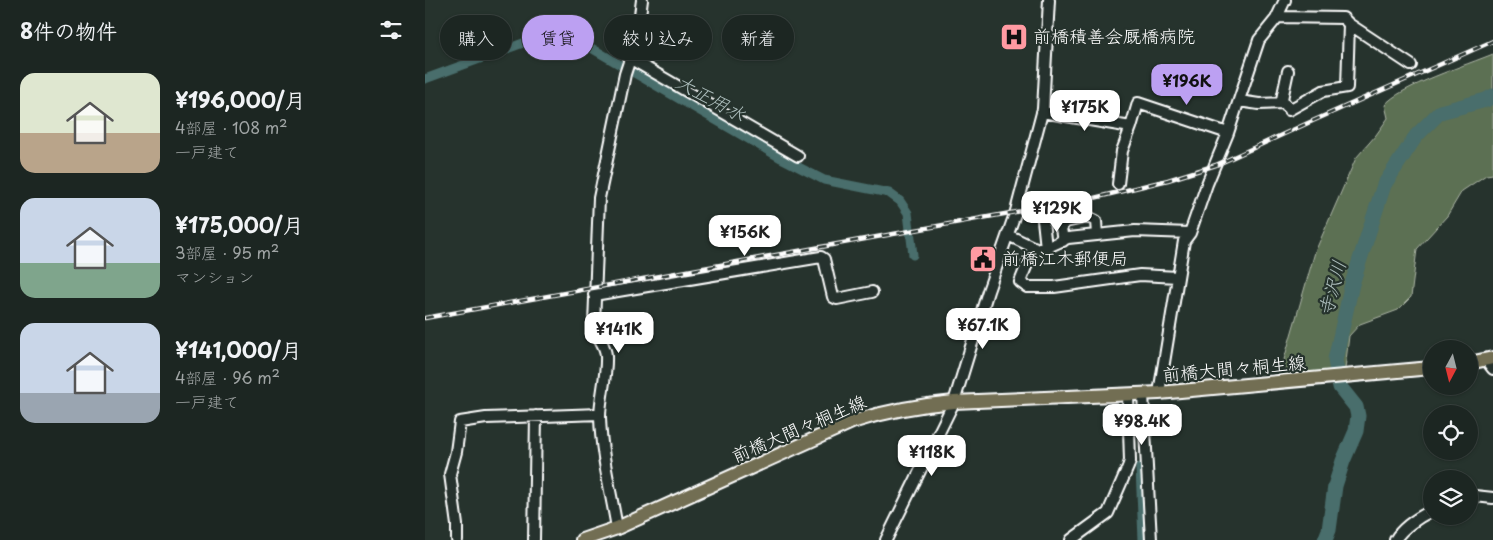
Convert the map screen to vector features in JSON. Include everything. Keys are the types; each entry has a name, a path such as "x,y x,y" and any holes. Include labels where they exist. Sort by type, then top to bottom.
{"main road":[{"path":"1478,363 1491,363"},
{"name":"前橋大間々桐生線","path":"582,540 617,528 852,422 878,414 921,405 1159,393 1423,369"}],"street":[{"path":"617,528 601,432 600,414 606,355 595,330 599,198 625,74 637,38 642,0"},
{"path":"886,540 954,402 988,291 1008,235 1042,112 1046,88 1049,0"},
{"path":"1159,393 1184,241 1190,233 1207,184 1228,134 1259,40 1275,20 1285,0"},
{"path":"1275,20 1343,18 1349,24 1411,65"},
{"path":"1288,71 1282,99 1289,110 1323,90 1347,87 1349,24"},
{"path":"630,61 798,156"},
{"path":"1239,101 1259,104 1284,103"},
{"path":"1118,184 1121,151 1139,103 1228,134"},
{"path":"1042,112 1131,127"},
{"path":"1063,241 1061,228 1065,222 1088,217 1096,221 1097,235"},
{"path":"1043,220 1046,248"},
{"path":"1008,235 1037,249 1046,248 1068,238 1135,231 1190,233"},
{"path":"1034,247 1020,282 1027,287 1056,287 1140,275 1178,277"},
{"path":"595,295 821,257 824,259 833,297 837,299 872,292"},
{"path":"1071,540 1108,512 1130,461 1136,394"},
{"path":"1136,394 1151,540"},
{"path":"457,540 457,525 450,474 456,452 460,422 486,418 600,414"},
{"path":"534,540 536,416"},
{"path":"1478,496 1493,498"},
{"path":"1395,540 1398,534 1423,516"}],"green space":[{"path":"1493,54 1493,174 1486,175 1462,191 1447,216 1417,249 1411,297 1398,310 1360,324 1349,336 1345,369 1279,377 1315,252 1356,158 1388,118 1385,105 1404,91"}],"waterway":[{"name":"大正用水","path":"425,79 534,39 563,36 581,42 781,158 824,180 889,193 900,201 908,213 913,255"},
{"name":"寺沢川","path":"1325,540 1329,530 1335,486 1356,431 1358,416 1356,407 1340,387 1335,360 1352,284 1384,185 1416,136 1440,112 1486,100 1493,96"},
{"name":"大正用水","path":"1140,467 1143,540"}],"railway":[{"path":"425,318 1094,198 1168,180 1216,165 1493,41"}],"place":[{"name":"前橋積善会厩橋病院","path":"1014,37"},
{"name":"前橋江木郵便局","path":"983,259"}]}
